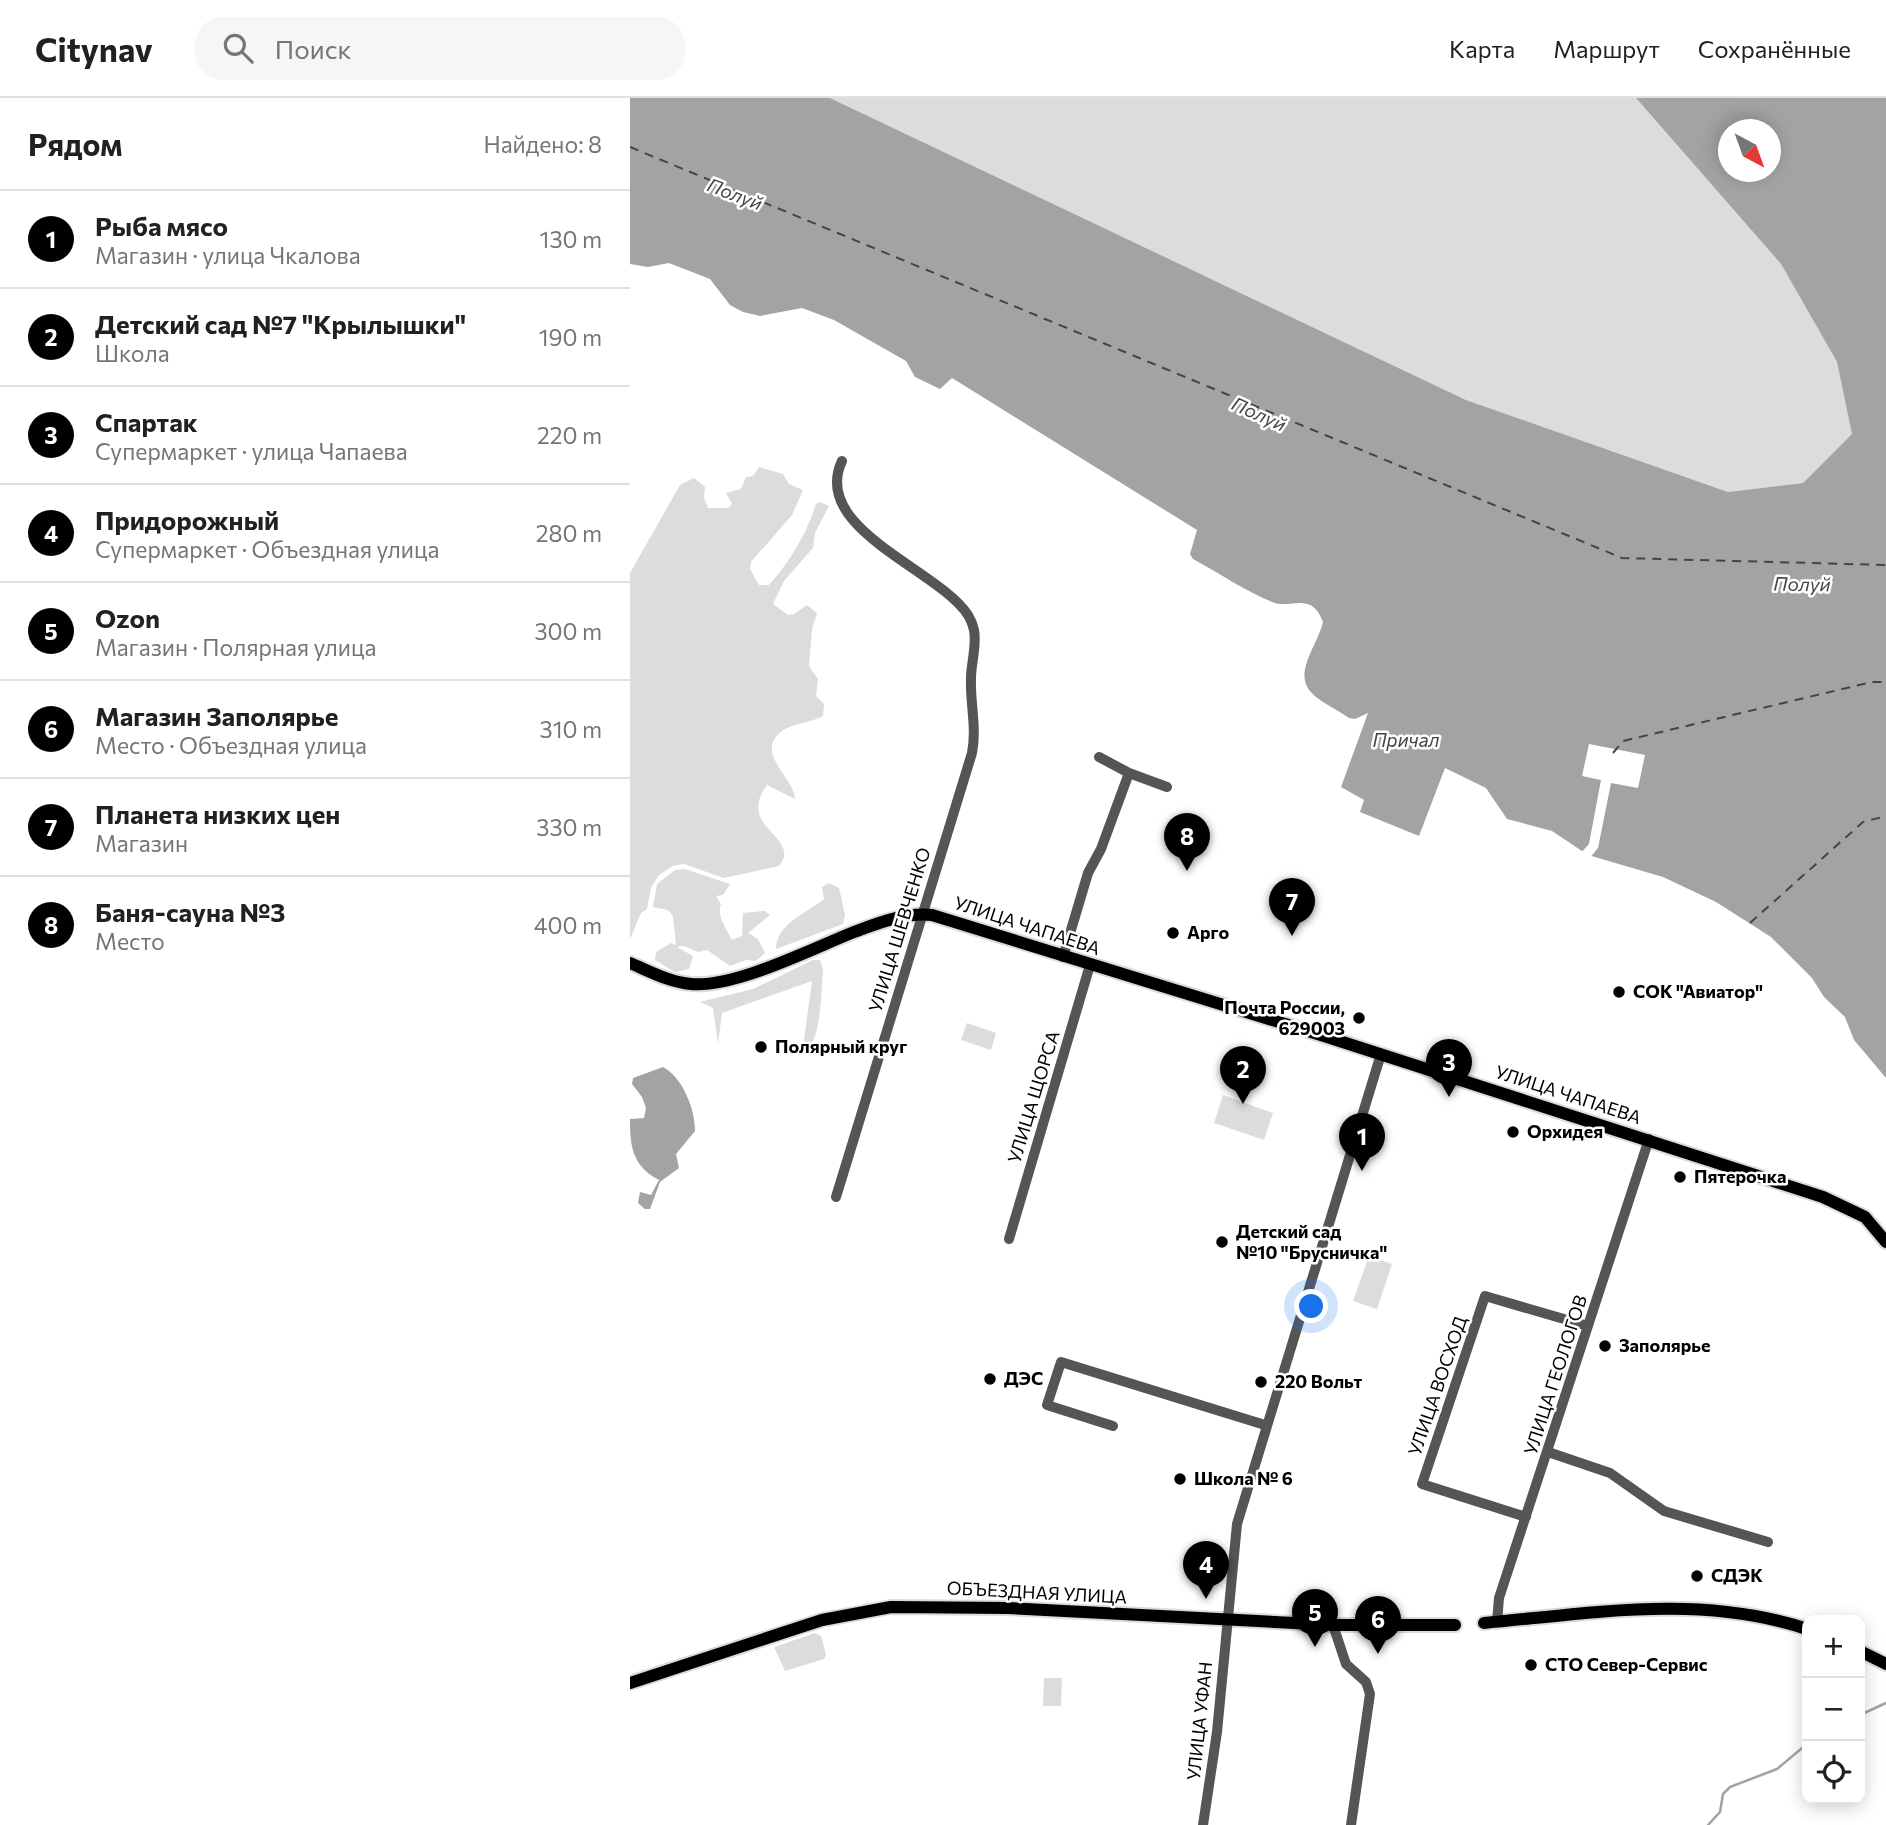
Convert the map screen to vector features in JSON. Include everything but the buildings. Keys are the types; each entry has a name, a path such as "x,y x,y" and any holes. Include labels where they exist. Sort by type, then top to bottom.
{"main road":[{"name":"УЛИЦА ЧАПАЕВА","path":"630,963 677,982 715,984 864,929 921,915 945,918 1649,1139 1833,1200 1865,1217 1886,1242"},
{"name":"ОБЪЕЗДНАЯ УЛИЦА","path":"630,1683 822,1620 891,1607 982,1606 1334,1625 1454,1625"},
{"path":"1490,1622 1678,1607 1735,1612 1802,1628"},
{"path":"1865,1654 1886,1664"}],"street":[{"name":"УЛИЦА ШЕВЧЕНКО","path":"836,1197 972,753 975,732 971,694 975,641 971,622 941,588 855,523 838,495 837,472 842,461"},
{"path":"1099,757 1129,773 1167,787"},
{"path":"1063,957 1088,873 1101,849 1129,773"},
{"name":"УЛИЦА ЩОРСА","path":"1009,1239 1090,965"},
{"name":"УЛИЦА УФАН","path":"1203,1825 1217,1732 1225,1619 1237,1524 1265,1425 1381,1054"},
{"name":"УЛИЦА ГЕОЛОГОВ","path":"1490,1622 1649,1139"},
{"name":"УЛИЦА ВОСХОД","path":"1526,1517 1422,1484 1485,1296 1588,1325"},
{"path":"1113,1426 1047,1405 1061,1362 1265,1425"},
{"path":"1548,1452 1610,1473 1664,1511 1768,1542"},
{"path":"1334,1625 1346,1664 1366,1682 1370,1694 1351,1825"}],"shaded area":[{"path":"830,98 1636,98 1781,264 1837,362 1853,434 1803,483 1728,492 1466,400"},
{"path":"759,467 783,474 789,484 803,490 792,515 751,562 750,569 759,585 769,585 784,566 803,537 816,504 820,502 829,506 815,533 813,548 784,581 773,604 788,615 807,605 817,613 812,629 809,666 818,679 816,696 824,704 823,716 787,728 774,739 773,757 789,783 795,799 767,785 759,800 759,812 763,822 783,847 784,856 779,866 724,878 684,864 673,866 659,875 651,888 647,909 641,913 630,939 630,573 680,485 694,478 705,487 704,498 708,508 728,508 732,504 726,493 741,489 746,477 753,476"},
{"path":"685,869 730,884 723,895 716,896 721,904 721,918 732,940 742,936 743,913 765,911 770,915 748,933 758,939 765,953 756,961 746,960 730,966 707,950 698,952 684,946 677,947 693,956 689,969 675,972 655,960 656,952 671,943 676,945 673,916 668,910 653,907 657,884 675,870"},
{"path":"829,883 839,888 845,915 843,924 776,949 781,932 794,919 824,899 822,887"},
{"path":"813,960 820,960 823,969 817,1029 809,1049 802,1055 812,981 722,1013 718,1044 713,1008 700,1002 753,989"},
{"path":"967,1023 996,1033 991,1050 961,1040"},
{"path":"1223,1095 1273,1113 1264,1140 1214,1123"},
{"path":"1369,1256 1392,1264 1377,1309 1353,1301"},
{"path":"815,1633 821,1636 826,1655 824,1659 785,1671 774,1647"},
{"path":"1044,1678 1062,1678 1061,1706 1043,1706"}],"water":[{"path":"630,98 830,98 1466,400 1728,492 1803,483 1852,434 1837,362 1781,264 1636,98 1886,98 1886,1078 1854,1040 1845,1017 1824,997 1812,978 1771,937 1716,902 1663,877 1588,855 1552,831 1507,819 1486,788 1445,768 1419,836 1360,812 1364,800 1341,787 1368,713 1355,719 1349,718 1308,689 1305,680 1307,661 1323,622 1318,612 1307,604 1272,602 1193,559 1190,554 1197,530 952,378 940,389 915,377 906,361 834,320 802,308 760,316 743,312 730,305 710,279 669,263 648,267 630,264"},
{"path":"663,1067 687,1095 695,1131 676,1154 679,1168 660,1182 650,1209 645,1209 638,1203 640,1192 651,1195 659,1180 643,1168 634,1154 630,1119 644,1118 646,1108 632,1084 633,1078"}],"pier":[{"path":"1589,744 1645,755 1638,788 1611,783 1598,848 1589,859 1580,854 1589,844 1601,780 1582,776"}],"waterway":[{"path":"1865,1713 1886,1703"},
{"path":"1708,1825 1720,1812 1723,1794 1730,1787 1777,1769 1802,1748"}],"ferry route":[{"path":"630,147 1622,558 1886,565"},
{"path":"1613,753 1623,741 1872,682 1886,682"},
{"path":"1750,923 1863,822 1886,816"}],"place":[{"name":"Баня-сауна №3","path":"1187,871"},
{"name":"Арго","path":"1173,933"},
{"name":"Планета низких цен","path":"1292,936"},
{"name":"СОК \"Авиатор\"","path":"1619,992"},
{"name":"Почта России, 629003","path":"1359,1018"},
{"name":"Полярный круг","path":"761,1047"},
{"name":"Спартак","path":"1449,1097"},
{"name":"Детский сад №7 \"Крылышки\"","path":"1243,1104"},
{"name":"Орхидея","path":"1513,1132"},
{"name":"Рыба мясо","path":"1362,1171"},
{"name":"Пятерочка","path":"1680,1177"},
{"name":"Детский сад №10 \"Брусничка\"","path":"1222,1242"},
{"name":"Заполярье","path":"1605,1346"},
{"name":"ДЭС","path":"990,1379"},
{"name":"220 Вольт","path":"1261,1382"},
{"name":"Школа № 6","path":"1180,1479"},
{"name":"СДЭК","path":"1697,1576"},
{"name":"Придорожный","path":"1206,1599"},
{"name":"Ozon","path":"1315,1647"},
{"name":"Магазин Заполярье","path":"1378,1654"},
{"name":"СТО Север-Сервис","path":"1531,1665"}],"water label":[{"name":"Полуй","path":"735,194"},
{"name":"Полуй","path":"1259,414"},
{"name":"Полуй","path":"1802,584"},
{"name":"Причал","path":"1406,740"}]}
